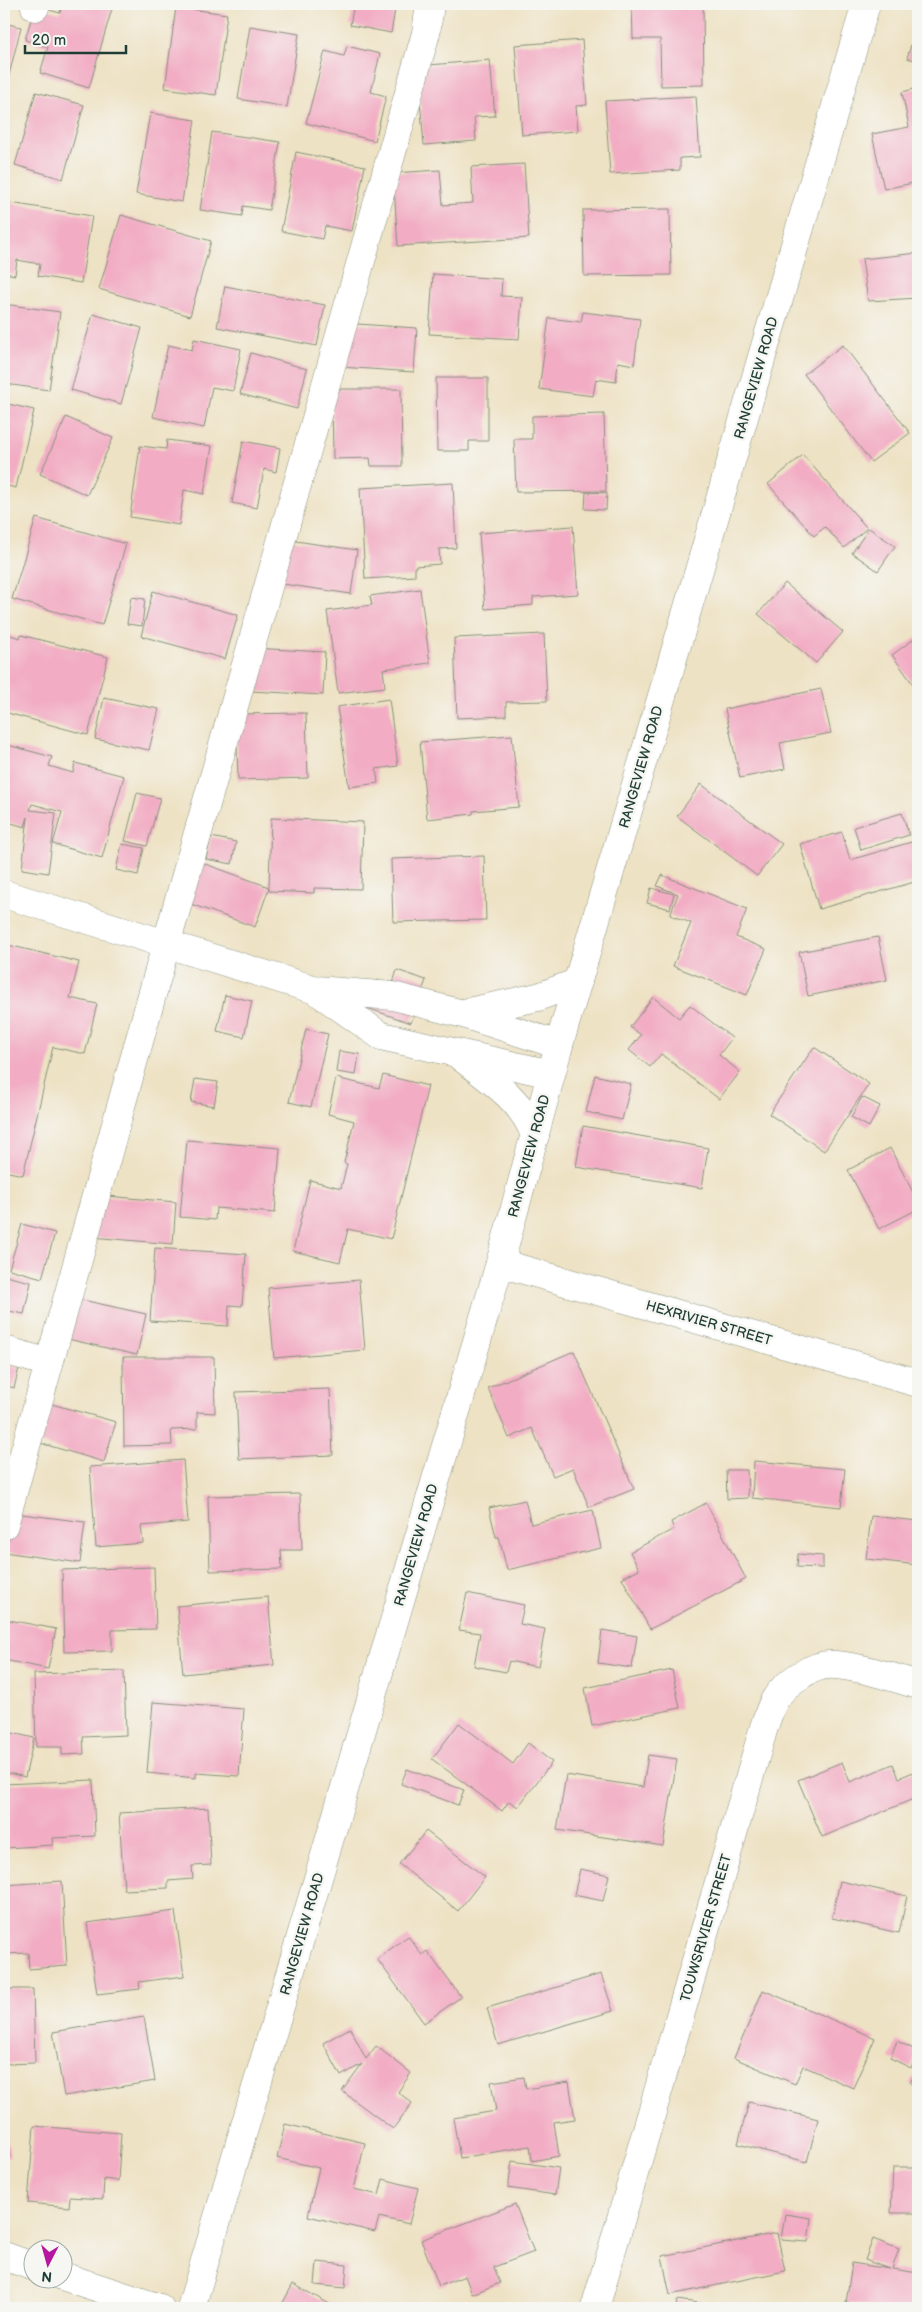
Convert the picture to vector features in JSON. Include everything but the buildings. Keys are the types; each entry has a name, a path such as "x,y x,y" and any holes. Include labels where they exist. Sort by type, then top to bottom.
{"street":[{"path":"4,1525 166,945 426,33 430,4"},
{"name":"RANGEVIEW ROAD","path":"191,2308 500,1263 559,1045 866,4"},
{"path":"4,894 316,990 393,996 463,1014 559,1045"},
{"path":"463,1014 538,997 578,982"},
{"path":"316,990 381,1036 551,1074"},
{"path":"456,1052 463,1014"},
{"path":"456,1052 506,1094 530,1122 534,1136"},
{"name":"HEXRIVIER STREET","path":"500,1263 918,1383"},
{"path":"4,1350 49,1363"},
{"name":"TOUWSRIVIER STREET","path":"595,2308 764,1727 774,1701 787,1684 809,1671 833,1664 872,1672 918,1685"},
{"path":"4,2256 22,2262"},
{"path":"72,2279 160,2308"}]}
